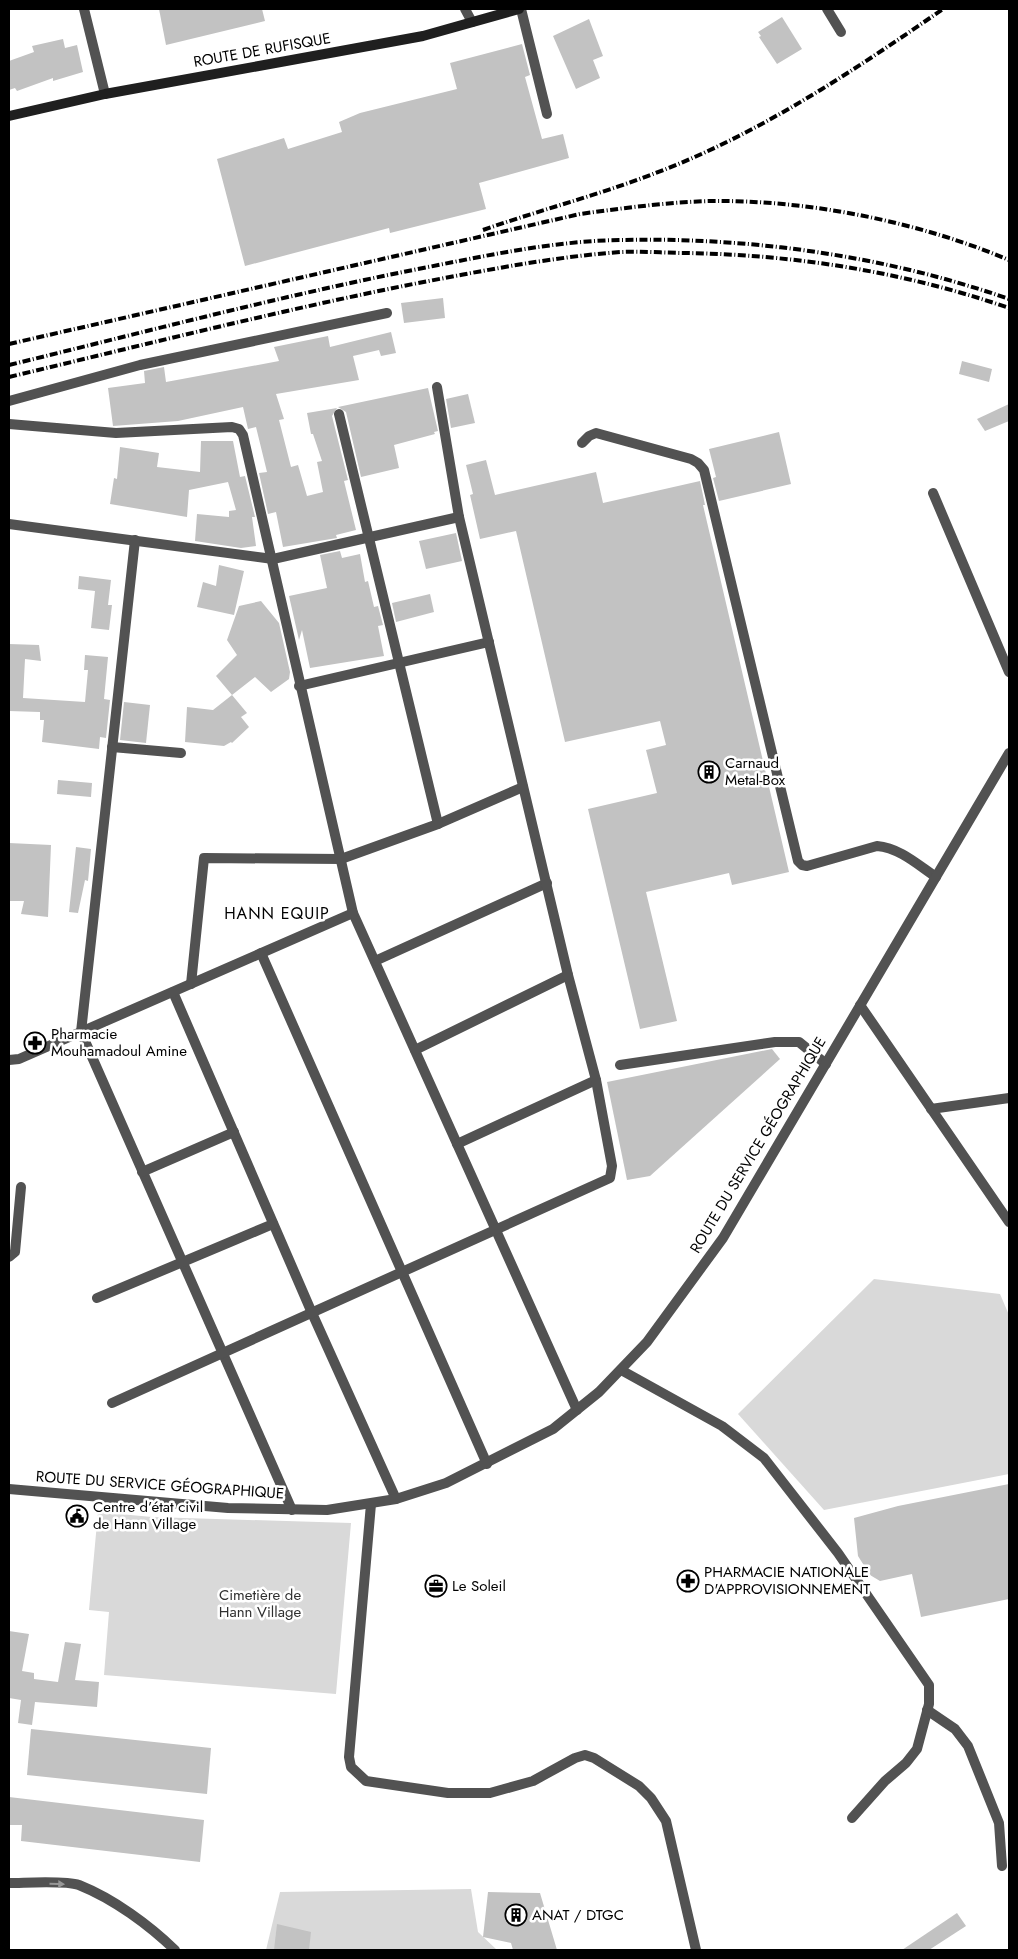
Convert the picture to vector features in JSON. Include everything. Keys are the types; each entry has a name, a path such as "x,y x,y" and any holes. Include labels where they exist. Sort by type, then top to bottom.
{"main road":[{"name":"ROUTE DE RUFISQUE","path":"9,116 105,94 423,36 520,9"}],"street":[{"path":"84,9 105,94"},
{"path":"465,9 472,22"},
{"path":"520,9 547,114"},
{"path":"827,9 841,32"},
{"path":"9,401 140,365 387,313"},
{"path":"112,1403 610,1178 612,1166 596,1080 568,975 459,517 437,387"},
{"path":"339,414 438,824"},
{"path":"9,424 116,433 232,427 239,429 273,559 299,686 353,913 577,1410"},
{"path":"582,443 588,436 596,433 691,459 704,470 798,861 802,865 808,866 877,846 887,847 907,857 936,877"},
{"path":"933,493 1009,672"},
{"path":"9,524 273,559 369,539 459,517"},
{"path":"135,540 81,1032 292,1510"},
{"path":"299,686 489,642"},
{"path":"112,747 181,753"},
{"name":"ROUTE DU SERVICE GÉOGRAPHIQUE","path":"9,1489 228,1508 327,1510 396,1499 446,1483 553,1429 622,1370 647,1342 723,1238 1009,753"},
{"path":"191,984 204,858 341,859 438,824 523,788"},
{"path":"375,960 547,883"},
{"path":"9,1060 19,1059 353,913"},
{"path":"261,953 486,1464"},
{"path":"415,1050 568,975"},
{"path":"173,992 312,1313 396,1499"},
{"path":"860,1005 1009,1222"},
{"path":"620,1065 774,1042 800,1042 826,1064"},
{"path":"457,1144 596,1080"},
{"path":"931,1109 1009,1098"},
{"path":"142,1172 234,1132"},
{"path":"9,1257 16,1252 21,1187"},
{"path":"97,1298 273,1224"},
{"path":"622,1370 722,1426 771,1466 838,1553 929,1686 927,1710 914,1755 884,1781 852,1818"},
{"path":"371,1504 349,1757 351,1767 366,1781 383,1785 448,1793 490,1793 533,1781 575,1758 585,1755 594,1758 639,1786 651,1798 666,1821 696,1950"},
{"path":"927,1710 955,1729 968,1746 999,1823 1002,1866"},
{"path":"9,1883 77,1885 115,1905 157,1933 175,1950"}],"green space":[{"path":"874,1279 1000,1294 1009,1315 1009,1474 824,1510 738,1414"},
{"name":"Cimetière de Hann Village","path":"98,1512 152,1517 351,1523 336,1694 104,1675 109,1612 89,1610"},
{"path":"471,1889 478,1932 497,1950 266,1950 280,1892"}],"building":[{"path":"159,9 262,9 265,21 166,45"},
{"path":"782,17 802,49 777,64 759,37 761,36 758,32"},
{"path":"589,19 603,56 593,60 600,78 576,89 553,36"},
{"path":"63,39 65,48 77,45 83,72 53,81 53,78 17,91 15,88 9,90 9,61 34,52 32,46"},
{"path":"522,44 530,75 525,77 542,139 563,134 569,158 479,183 486,209 390,233 389,228 245,266 217,159 284,138 288,149 342,132 339,122 360,113 457,89 450,63"},
{"path":"443,298 445,318 404,323 401,303"},
{"path":"391,332 396,353 381,356 379,350 353,356 359,380 276,394 284,419 279,420 291,467 298,465 307,496 323,492 317,462 322,461 313,434 311,434 307,413 337,408 332,416 348,480 344,481 356,530 336,535 337,538 283,547 276,512 268,514 259,473 267,472 256,427 248,429 243,407 178,421 113,426 108,388 145,383 144,371 164,367 166,382 279,361 274,347 328,336 330,347"},
{"path":"962,361 992,369 989,382 959,374"},
{"path":"428,388 438,431 434,432 435,434 394,445 399,468 361,477 346,412 338,407"},
{"path":"468,394 475,423 451,428 446,399"},
{"path":"1009,404 1009,421 985,431 977,419"},
{"path":"779,432 791,484 719,501 713,478 716,477 709,449"},
{"path":"201,441 233,441 240,477 245,476 255,517 252,517 256,546 241,548 195,541 197,514 229,517 229,511 236,510 228,482 189,490 187,517 110,504 114,478 117,479 120,447 159,453 157,467 200,472"},
{"name":"Carnaud Metal-Box","path":"486,460 495,495 596,472 603,503 700,481 705,505 703,505 789,872 732,885 729,873 646,892 677,1021 640,1029 588,809 657,793 646,750 666,745 660,721 565,742 516,531 480,539 470,495 473,494 466,465"},
{"path":"456,533 462,561 426,569 419,541"},
{"path":"340,551 342,558 360,554 365,582 368,581 374,607 378,606 383,625 378,626 384,656 310,668 302,630 299,640 289,596 327,588 320,555"},
{"path":"219,565 244,571 234,615 197,607 203,582 216,586"},
{"path":"79,576 111,580 108,605 112,605 109,630 91,628 95,591 78,589"},
{"path":"430,594 434,612 396,622 392,603"},
{"path":"261,601 279,623 290,672 289,679 271,692 255,677 232,695 216,676 237,655 227,640 239,606"},
{"path":"9,644 39,645 41,661 25,659 23,698 85,702 88,670 84,670 85,655 108,657 104,699 110,700 106,738 100,737 99,749 42,742 44,720 40,720 40,712 9,711"},
{"path":"232,695 247,713 241,717 249,727 232,743 224,746 185,742 187,707 213,710"},
{"path":"124,702 150,705 146,743 120,740"},
{"path":"58,780 92,783 91,797 57,794"},
{"path":"9,843 51,845 48,917 21,914 24,901 9,901"},
{"path":"76,847 91,849 88,881 85,880 78,913 69,912"},
{"path":"772,1049 780,1059 650,1176 627,1180 607,1082"},
{"path":"1009,1484 1009,1599 921,1617 912,1574 880,1581 870,1575 858,1556 854,1518 898,1506"},
{"path":"9,1631 29,1634 22,1671 34,1673 34,1679 58,1682 65,1642 81,1644 75,1680 99,1682 97,1707 35,1702 32,1725 18,1723 21,1700 9,1698"},
{"path":"31,1729 211,1748 207,1794 27,1775"},
{"path":"9,1797 204,1820 200,1862 21,1841 22,1825 9,1825"},
{"name":"ANAT / DTGC","path":"488,1892 540,1893 557,1950 513,1950 511,1943 483,1937"},
{"path":"957,1913 966,1926 929,1950 902,1950"},
{"path":"277,1924 311,1932 309,1950 274,1950"}],"railway":[{"path":"483,230 621,186 666,169 739,136 843,76 943,9"},
{"path":"9,344 580,214 662,204 712,201 749,202 825,209 901,224 1009,260"},
{"path":"9,365 315,291 468,259 544,246 595,241 670,240 720,242 818,252 915,271 1009,299"},
{"path":"9,377 362,294 491,269 621,252 728,254 810,262 890,275 930,284 1009,308"}],"place":[{"name":"Carnaud Metal-Box","path":"709,772"},
{"name":"Pharmacie Mouhamadoul Amine","path":"35,1043"},
{"name":"Centre d’état civil de Hann Village","path":"77,1516"},
{"name":"PHARMACIE NATIONALE D'APPROVISIONNEMENT","path":"688,1581"},
{"name":"Le Soleil","path":"436,1586"},
{"name":"ANAT / DTGC","path":"516,1915"}],"district":[{"name":"HANN EQUIP","path":"277,913"}]}
